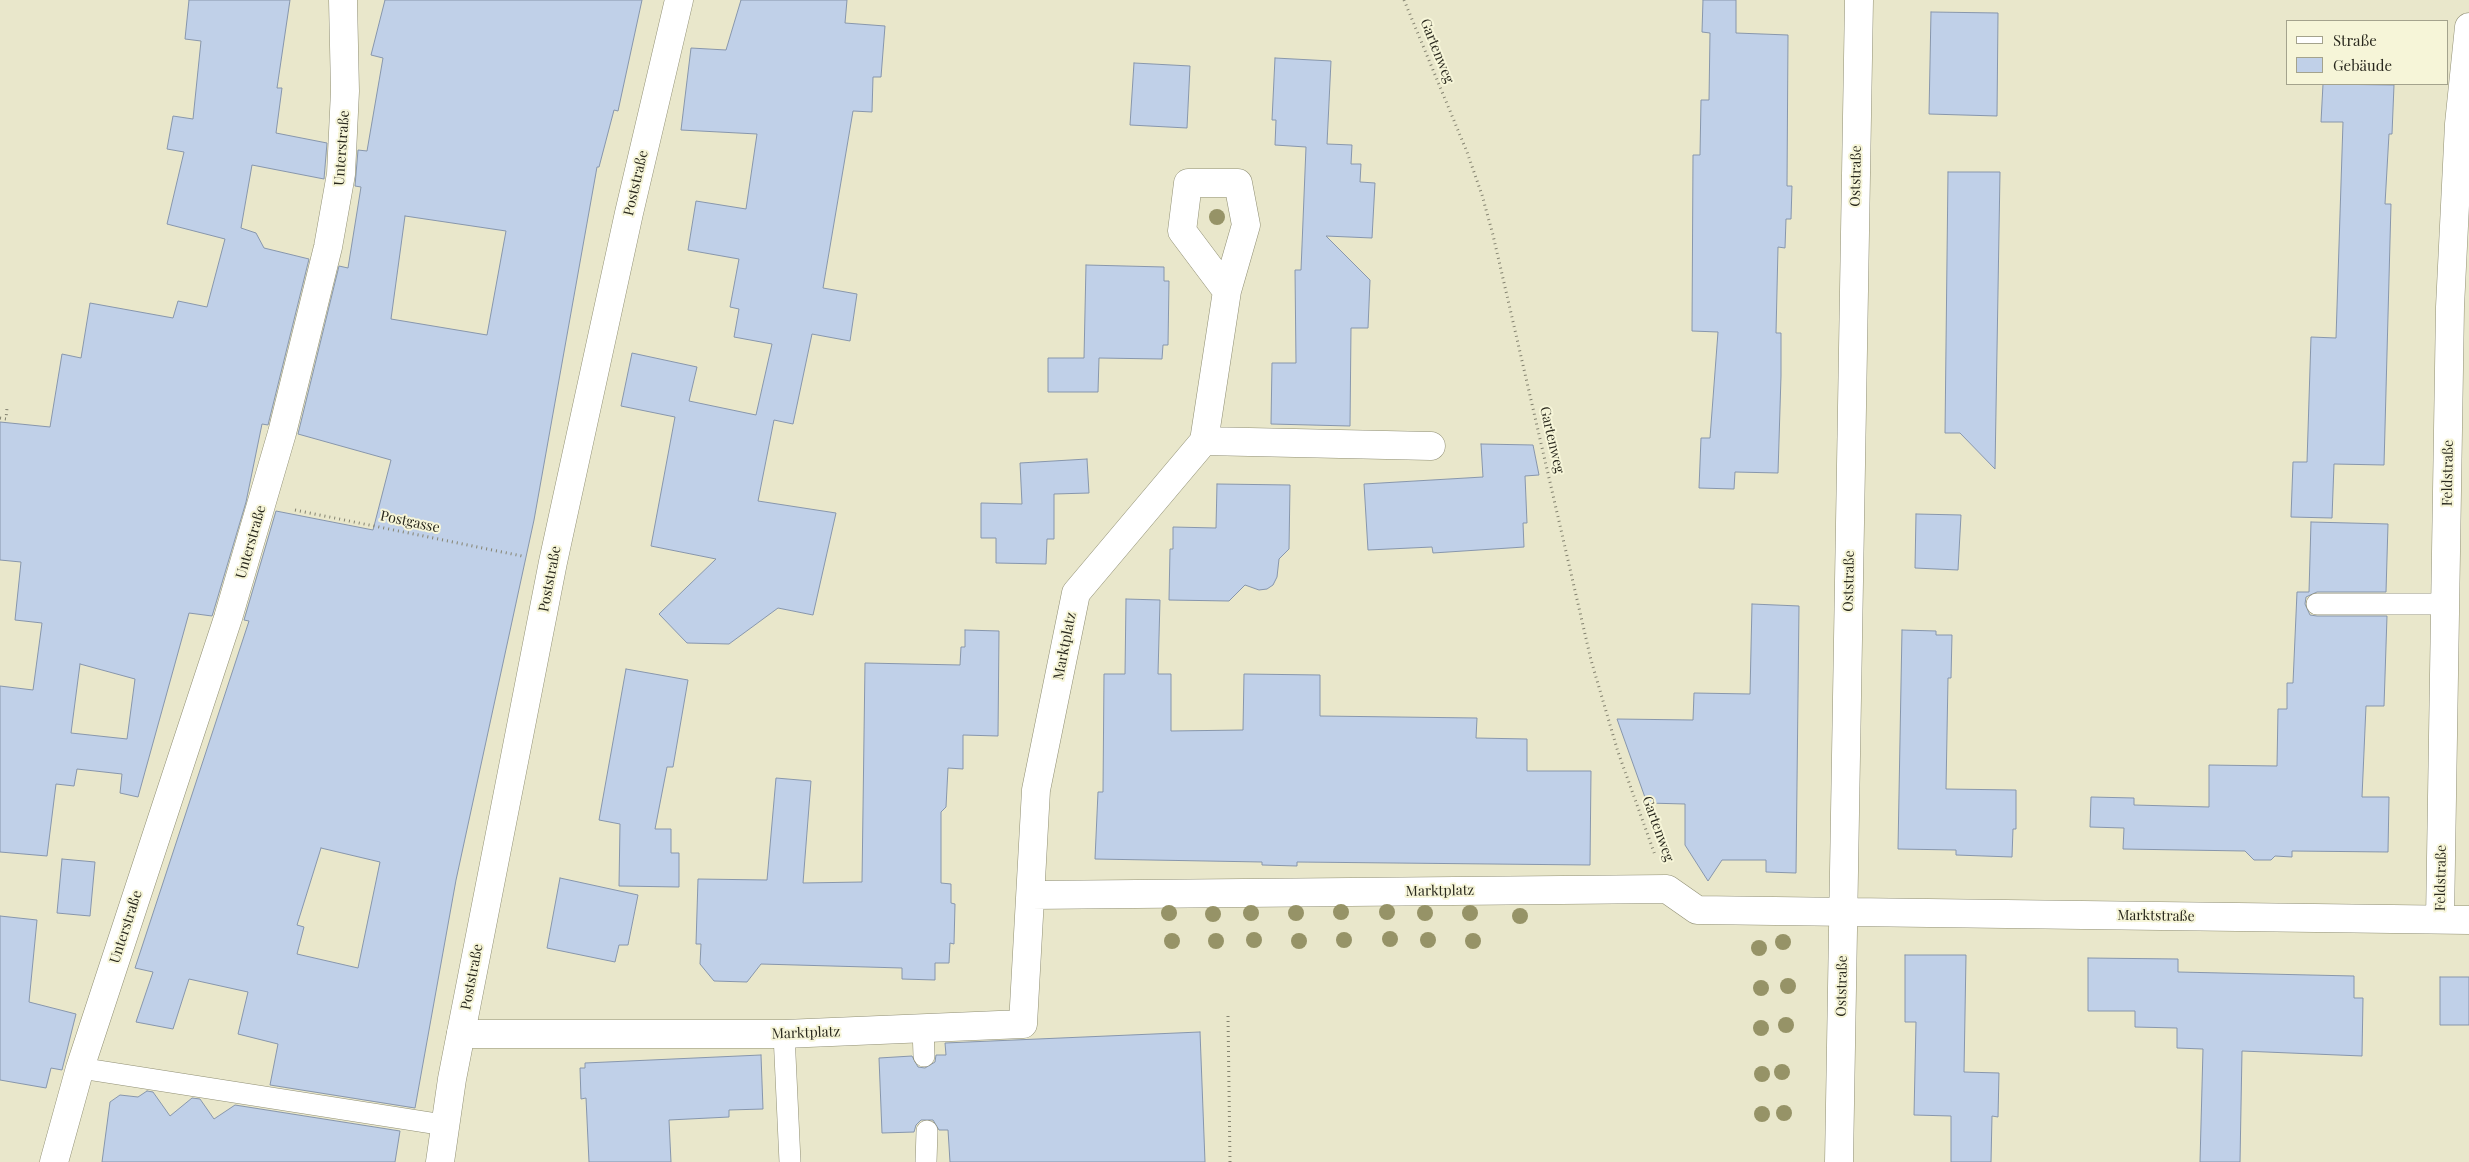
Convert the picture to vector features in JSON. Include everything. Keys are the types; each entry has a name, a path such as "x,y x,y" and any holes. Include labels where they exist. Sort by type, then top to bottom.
{"street":[{"name":"Unterstraße","path":"54,1162 80,1068 225,627 262,503 336,210 345,130 343,0"},
{"name":"Poststraße","path":"440,1162 444,1125 461,1034 553,562 629,213 678,0"},
{"name":"Oststraße","path":"1839,1162 1859,0"},
{"name":"Feldstraße","path":"2440,919 2452,248 2459,124 2469,27"},
{"path":"1227,291 1204,441 1431,446"},
{"name":"Marktplatz","path":"461,1034 784,1034 1023,1024 1036,790 1076,593 1204,441"},
{"name":"Marktplatz","path":"1031,895 1667,889"},
{"path":"1667,889 1697,910 1843,911"},
{"name":"Marktstraße","path":"1843,911 2469,920"}],"lane":[{"path":"2317,604 2446,604"},
{"path":"923,1028 924,1056"},
{"path":"784,1034 790,1162"},
{"path":"80,1068 444,1125"},
{"path":"926,1162 927,1131"}],"path":[{"name":"Gartenweg","path":"1404,0 1466,152 1484,203 1594,669 1618,752 1667,889"},
{"path":"0,418 6,419 7,408"},
{"name":"Postgasse","path":"262,503 553,562"},
{"path":"1228,1016 1230,1162"}],"building":[{"path":"189,0 290,0 277,88 282,88 276,133 327,143 324,179 252,165 241,228 256,233 264,248 309,259 268,425 262,424 246,502 213,613 212,616 189,613 138,797 120,793 122,774 77,769 74,786 56,784 47,856 0,852 0,686 33,690 42,623 15,620 21,562 0,560 0,422 50,427 62,354 81,358 90,303 173,318 178,301 207,307 225,239 167,224 184,152 167,149 173,116 193,119 201,41 185,39","holes":["80,664 135,679 127,739 71,733"]},
{"path":"385,0 642,0 618,111 614,110 599,167 597,167 534,520 456,880 415,1108 270,1085 278,1044 238,1034 248,992 189,979 173,1029 136,1022 153,972 135,968 249,621 244,620 276,511 373,530 391,460 298,434 339,266 348,268 361,187 355,186 358,150 367,151 383,58 371,55","holes":["405,216 506,231 487,335 391,319","321,848 380,862 358,968 297,954 304,927 297,925"]},
{"path":"741,0 847,0 845,23 885,26 881,77 873,77 872,112 853,111 823,288 857,294 850,341 812,334 793,424 774,420 758,501 836,513 813,615 778,608 729,644 687,643 659,614 716,559 651,546 675,417 621,406 632,353 697,367 689,401 756,415 772,344 734,337 739,309 730,307 739,259 688,250 696,201 746,209 757,134 681,130 691,48 726,50"},
{"path":"1703,0 1736,0 1736,33 1788,35 1787,186 1792,186 1791,219 1786,219 1785,248 1778,247 1776,333 1781,333 1781,376 1778,473 1735,472 1734,489 1699,488 1701,438 1710,438 1718,332 1692,331 1693,155 1700,155 1701,100 1709,100 1710,33 1702,32"},
{"path":"1931,12 1998,13 1997,116 1929,114"},
{"path":"1275,58 1331,61 1327,144 1352,145 1351,164 1361,164 1360,182 1375,183 1372,238 1326,236 1370,280 1368,328 1351,328 1350,426 1271,424 1272,363 1296,363 1295,270 1301,270 1306,147 1275,145 1276,120 1272,120"},
{"path":"1134,63 1190,66 1187,128 1130,125"},
{"path":"2323,85 2394,85 2392,134 2389,134 2385,204 2391,204 2384,465 2334,464 2332,518 2291,517 2293,462 2307,462 2311,337 2336,338 2343,122 2321,122"},
{"path":"1948,172 2000,172 1995,469 1960,433 1945,433"},
{"path":"1086,265 1164,267 1164,281 1169,281 1168,345 1163,345 1162,359 1099,358 1098,392 1048,392 1048,358 1084,358"},
{"path":"1481,444 1533,445 1539,475 1525,476 1527,523 1523,523 1524,547 1433,553 1432,547 1368,550 1364,484 1483,477"},
{"path":"1087,459 1089,493 1054,494 1054,539 1047,539 1046,564 996,563 996,538 981,538 981,503 1022,504 1020,463"},
{"path":"1217,484 1290,485 1289,549 1279,559 1277,577 1273,585 1267,589 1259,590 1245,585 1229,601 1169,600 1170,549 1173,549 1173,527 1216,528"},
{"path":"1916,514 1961,515 1958,570 1915,568"},
{"path":"2311,522 2388,524 2386,592 2317,592 2306,597 2305,604 2310,615 2387,616 2384,706 2366,706 2362,797 2389,797 2388,852 2292,851 2292,857 2275,856 2271,860 2254,860 2245,851 2123,849 2124,828 2090,827 2091,797 2134,798 2134,805 2209,807 2209,765 2277,766 2278,709 2287,709 2287,683 2293,683 2297,592 2309,592"},
{"path":"1126,599 1160,600 1158,674 1171,674 1171,731 1243,730 1244,674 1320,675 1320,716 1477,718 1476,738 1527,739 1527,771 1591,771 1590,865 1297,862 1297,866 1262,865 1262,862 1095,859 1098,792 1103,792 1104,674 1125,674"},
{"path":"1752,604 1799,606 1796,873 1766,872 1766,860 1722,860 1708,881 1685,845 1685,804 1647,803 1617,719 1693,720 1694,693 1750,694"},
{"path":"965,630 999,631 998,736 963,735 963,769 948,768 946,807 941,812 941,883 951,884 951,903 955,904 954,944 950,943 949,963 935,963 935,980 902,979 902,968 761,964 747,982 714,981 700,964 701,944 696,944 698,879 767,880 776,778 811,781 803,883 862,882 865,663 960,665 961,647 965,647"},
{"path":"1902,630 1936,631 1936,635 1952,635 1951,678 1948,678 1946,789 2016,790 2016,829 2013,829 2012,857 1956,855 1956,850 1898,849"},
{"path":"626,669 688,680 673,767 667,767 655,829 671,829 671,853 679,853 679,887 619,886 620,824 599,820"},
{"path":"62,859 95,862 90,916 57,913"},
{"path":"560,878 638,895 628,945 619,945 615,962 547,948"},
{"path":"0,916 37,920 29,1002 76,1014 62,1070 51,1068 46,1088 0,1080"},
{"path":"1905,955 1966,955 1964,1072 1999,1073 1998,1117 1992,1116 1991,1162 1951,1162 1951,1116 1914,1115 1916,1022 1905,1022"},
{"path":"2088,958 2178,959 2178,972 2354,976 2354,998 2363,998 2362,1056 2242,1051 2240,1162 2200,1162 2203,1049 2177,1048 2177,1028 2135,1027 2135,1011 2088,1011"},
{"path":"2440,977 2469,977 2469,1025 2440,1025"},
{"path":"1200,1032 1205,1162 950,1162 948,1130 939,1130 933,1120 921,1120 916,1125 914,1132 882,1133 879,1058 912,1056 918,1067 925,1068 935,1062 936,1055 946,1055 945,1043"},
{"path":"761,1055 763,1109 729,1110 729,1117 669,1120 671,1162 589,1162 586,1098 581,1099 580,1068 585,1068 585,1063"},
{"path":"147,1091 153,1092 170,1116 192,1098 200,1099 214,1119 235,1105 400,1131 395,1162 102,1162 110,1102 120,1095 138,1097"}]}
